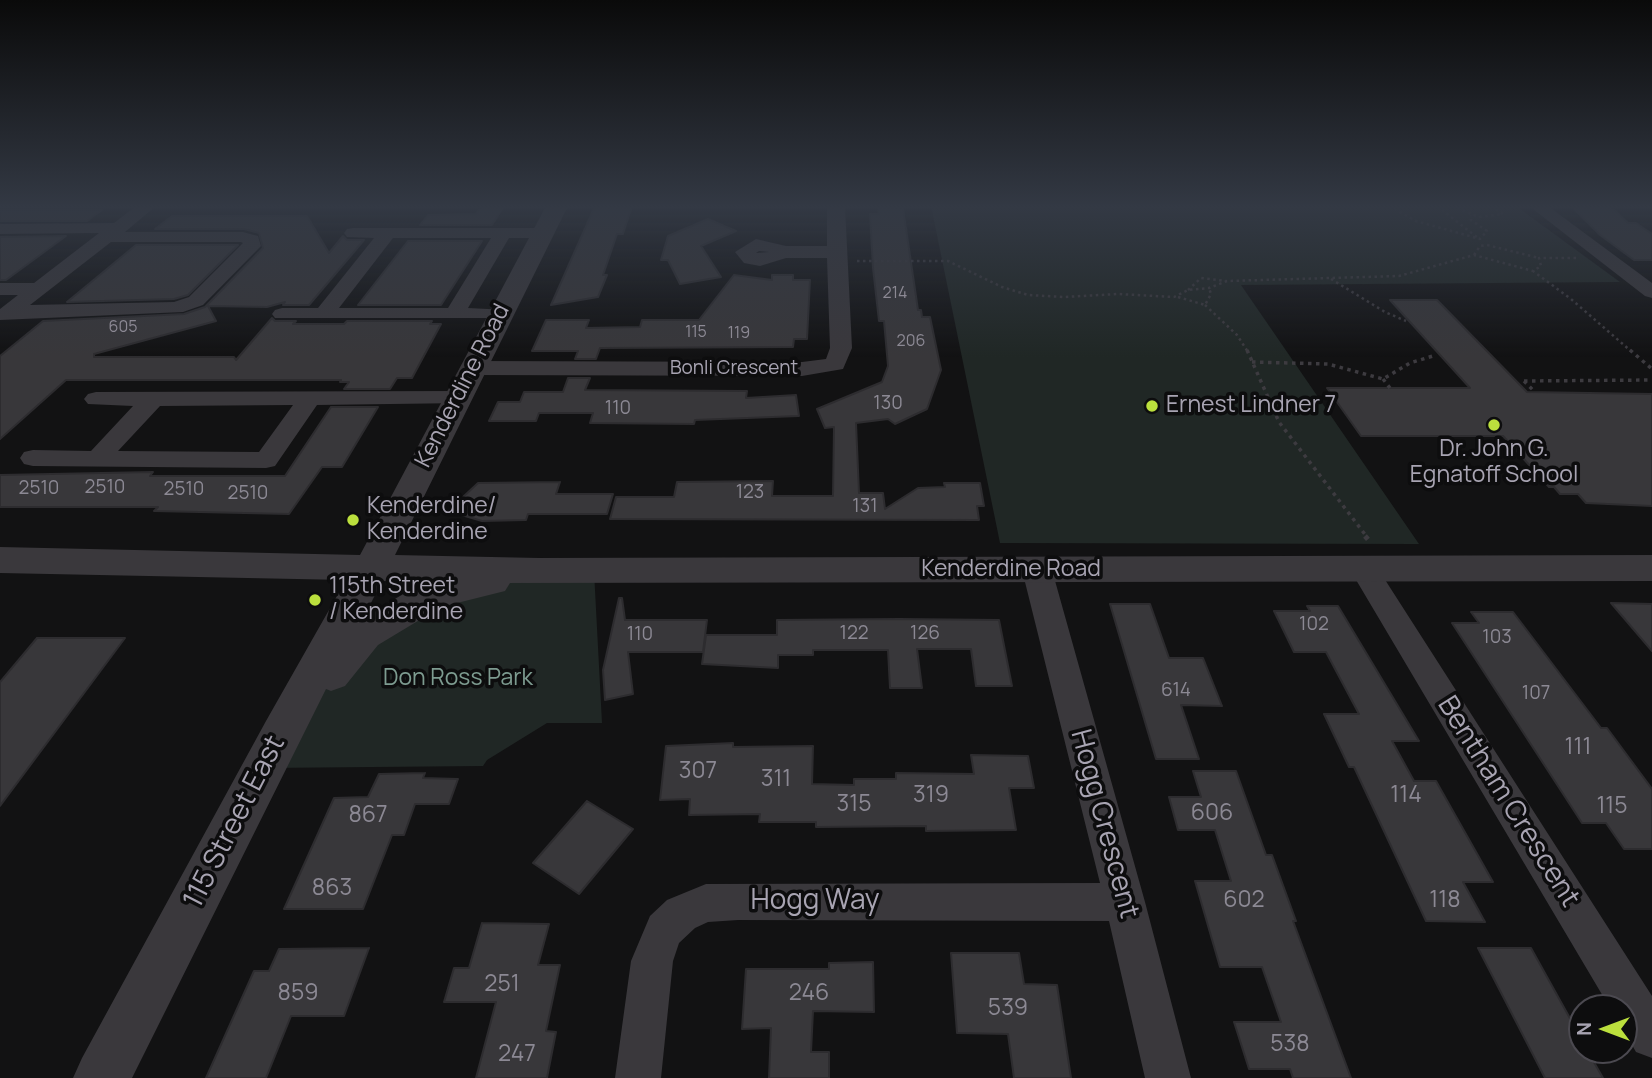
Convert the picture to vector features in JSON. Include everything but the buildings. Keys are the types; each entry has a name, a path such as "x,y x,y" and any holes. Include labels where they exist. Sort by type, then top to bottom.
{"street":[{"path":"5,315 82,256"},
{"path":"5,315 176,308 196,301 242,256"},
{"path":"324,314 370,256"},
{"path":"454,314 489,256"},
{"name":"Kenderdine Road","path":"371,567 531,256"},
{"name":"Bonli Crescent","path":"473,368 824,368 835,364 841,348 837,256"},
{"path":"1607,256 1649,287"},
{"path":"0,289 40,289"},
{"path":"282,314 501,314"},
{"path":"96,400 457,398"},
{"path":"97,459 153,399"},
{"path":"33,458 266,460 310,399"},
{"name":"Kenderdine Road","path":"0,560 539,570 1652,568"},
{"name":"115 Street East","path":"102,1078 371,567"},
{"name":"Bentham Crescent","path":"1377,568 1652,1037"},
{"path":"281,734 364,635 430,597 539,570"},
{"name":"Hogg Crescent","path":"1037,570 1125,901 1168,1078"},
{"name":"Hogg Way","path":"638,1078 652,961 664,930 681,914 706,903 1125,901"}],"path":[{"path":"844,256 948,261 1002,287 1028,295 1064,297 1118,294 1174,297 1205,304 1237,335 1279,422 1377,568"},
{"path":"1174,297 1188,290 1201,278 1227,281 1399,275 1469,256"},
{"path":"1479,256 1533,271 1571,299 1652,369"},
{"path":"1532,256 1577,258"},
{"path":"1533,271 1541,266 1539,258"},
{"path":"1331,279 1376,307 1406,321"},
{"path":"1188,290 1209,288 1227,281"},
{"path":"1205,304 1210,294 1209,288"},
{"path":"1384,379 1410,363 1436,355"},
{"path":"1252,362 1328,364 1384,379 1390,388"},
{"path":"1535,392 1524,381 1652,380"}],"green space":[{"path":"941,256 1585,256 1620,282 1241,285 1419,544 1000,543"},
{"name":"Don Ross Park","path":"539,571 594,571 602,723 547,723 487,760 483,766 264,768 364,635"}],"place":[{"name":"Ernest Lindner 7","path":"1152,406"},
{"name":"Dr. John G. Egnatoff School","path":"1494,425"},
{"name":"Kenderdine/ Kenderdine","path":"353,520"},
{"name":"115th Street / Kenderdine","path":"315,600"}]}
